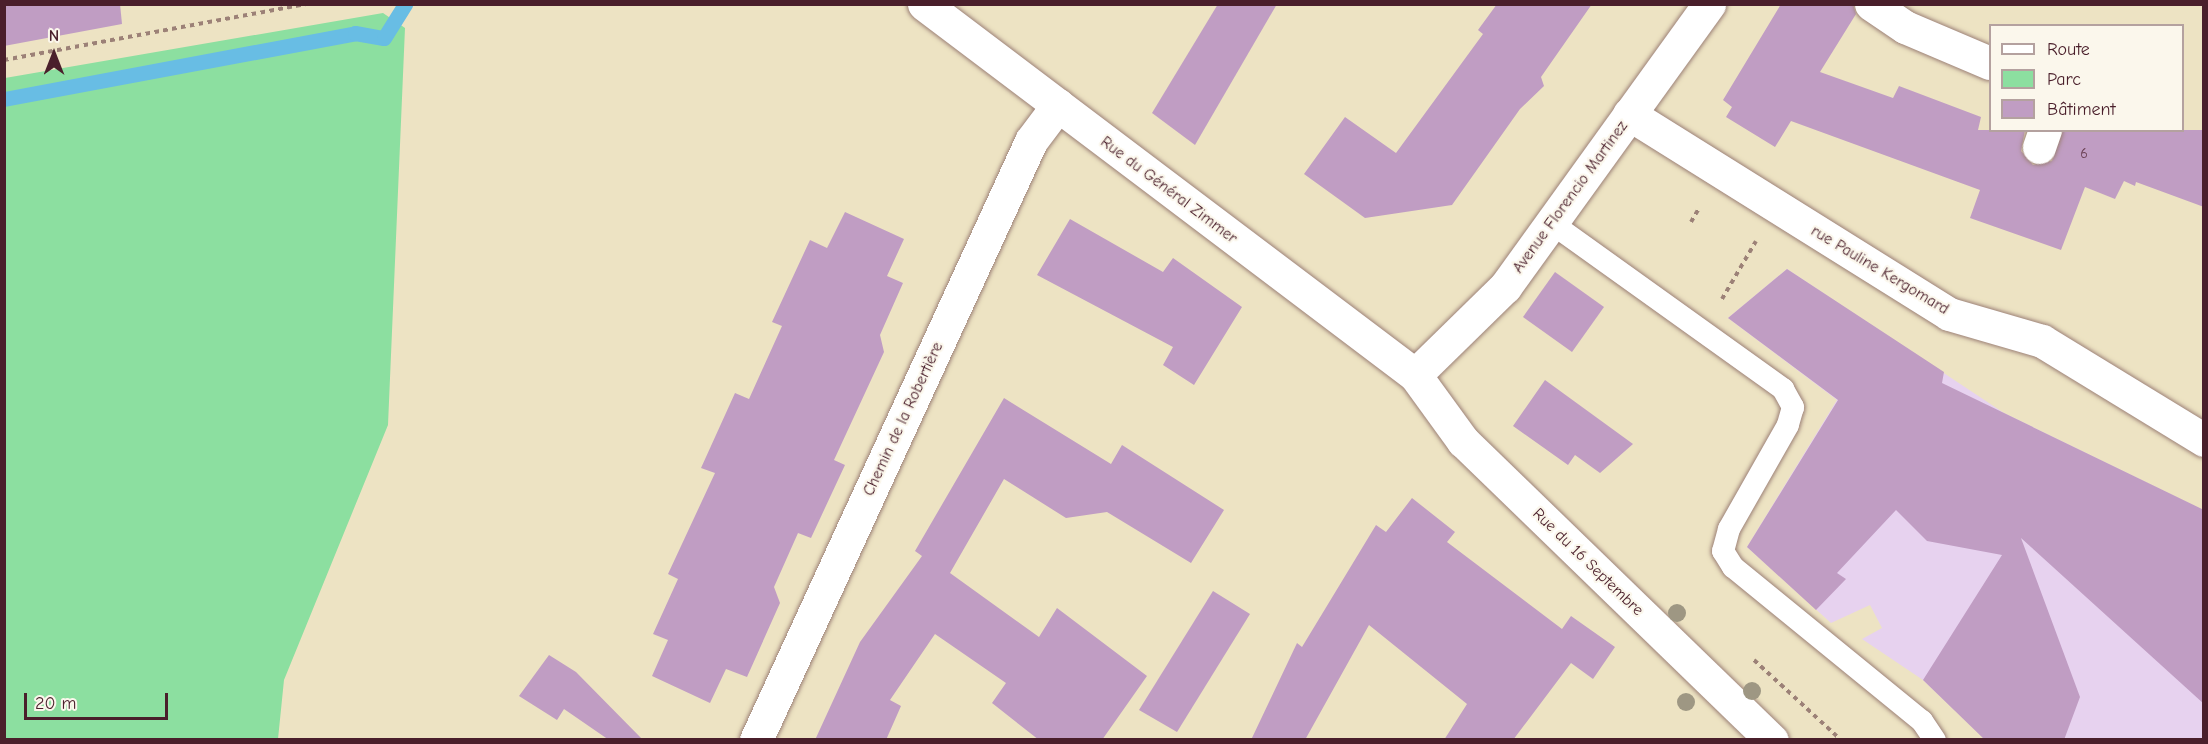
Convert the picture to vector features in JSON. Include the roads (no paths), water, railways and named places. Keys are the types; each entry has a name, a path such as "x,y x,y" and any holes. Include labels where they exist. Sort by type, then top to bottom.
{"street":[{"name":"Rue du Général Zimmer","path":"924,4 1415,375"},
{"name":"Avenue Florencio Martinez","path":"1415,375 1505,286 1709,4"},
{"path":"1870,4 1905,27 1989,63"},
{"name":"Chemin de la Robertière","path":"756,740 1026,150 1039,124 1058,105"},
{"name":"rue Pauline Kergomard","path":"1629,114 1949,314 2042,341 2204,440"},
{"name":"Rue du 16 Septembre","path":"1415,375 1463,441 1772,740"}],"lane":[{"path":"1550,222 1783,389 1793,407 1723,550 1733,567 1922,722 1935,740"}],"waterway":[{"path":"4,99 355,33 384,38 405,4"}]}
